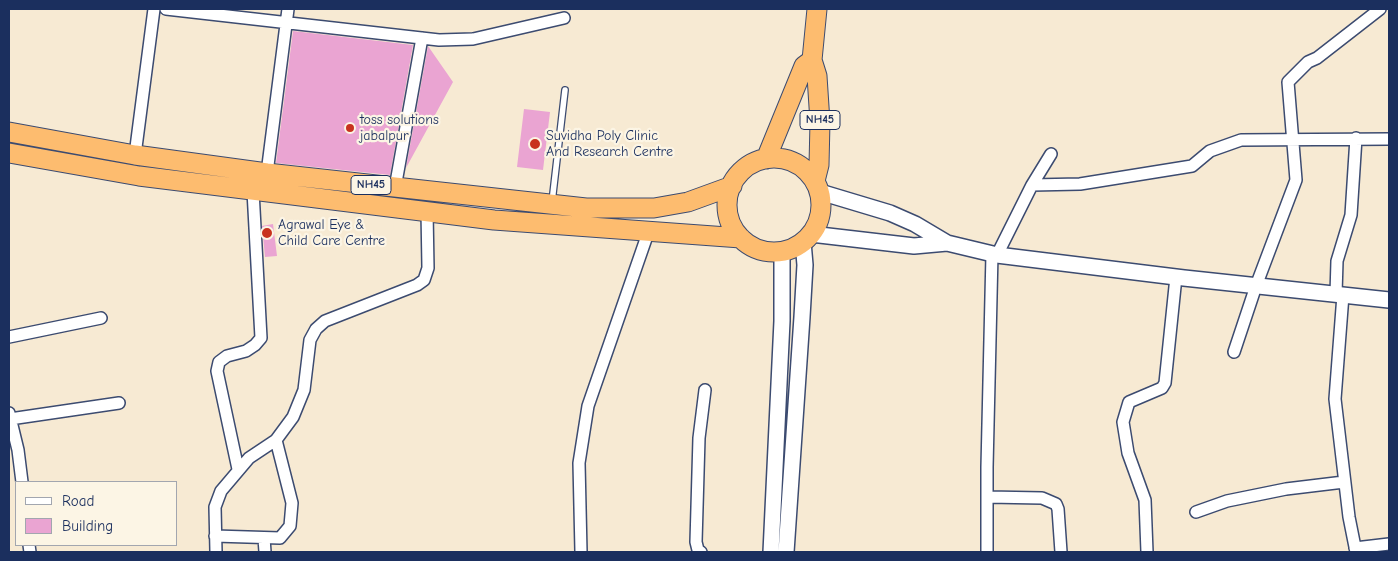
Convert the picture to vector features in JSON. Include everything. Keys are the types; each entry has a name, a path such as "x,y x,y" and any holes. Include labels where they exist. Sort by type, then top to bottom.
{"highway":[{"name":"NH45","path":"807,238 821,214 817,186 820,122 817,76 812,60 817,9"},
{"name":"NH45","path":"9,132 135,155 267,173 586,208 654,208 688,202 732,186 746,168 766,159 804,66 812,60"},
{"name":"NH45","path":"9,153 139,176 494,220 648,233 741,238 760,250 782,252"},
{"path":"766,159 778,158 799,165 817,186"},
{"path":"732,186 727,208 734,229 741,238"},
{"path":"782,252 807,238"}],"street":[{"path":"135,155 154,9"},
{"path":"166,9 422,38 473,39 564,18"},
{"path":"267,173 288,9"},
{"path":"1234,352 1256,286 1296,180 1288,82 1308,62 1317,58 1380,9"},
{"path":"396,188 422,38"},
{"path":"1032,185 1068,185 1192,166 1210,151 1242,140 1293,138 1389,139"},
{"path":"1356,138 1351,215 1337,261 1340,295 1335,399 1344,482 1355,550 1389,544"},
{"path":"987,552 987,467 994,254 1051,154"},
{"path":"817,186 890,212 916,224 947,244"},
{"path":"238,469 217,371 219,362 227,356 246,351 261,338 253,190"},
{"path":"216,552 215,507 220,492 249,458 276,440 300,404 310,340 316,328 325,321 417,285 424,280 428,268 427,211"},
{"path":"581,552 579,463 588,406 648,233"},
{"path":"786,552 807,238 914,246 947,244 994,254 1176,277 1389,300"},
{"path":"771,552 782,321 782,252"},
{"path":"1147,552 1145,500 1128,453 1122,422 1129,402 1162,388 1165,383 1176,277"},
{"path":"9,337 101,318"},
{"path":"702,552 698,550 696,542 699,438 704,390"},
{"path":"22,481 18,450 10,416 119,403"},
{"path":"215,536 280,538 290,526 292,502 276,440"},
{"path":"1196,512 1227,500 1286,488 1344,482"},
{"path":"988,497 1042,498 1056,504 1061,552"},
{"path":"264,538 265,552"}],"lane":[{"path":"551,204 566,90"}],"building":[{"name":"toss solutions jabalpur","path":"293,31 413,45 390,175 276,163"},
{"path":"428,46 453,82 406,168"},
{"path":"524,109 550,112 543,170 517,167"},
{"path":"273,224 277,256 265,257 262,226"}],"place":[{"name":"toss solutions jabalpur","path":"350,128"},
{"name":"Suvidha Poly Clinic And Research Centre","path":"535,144"},
{"name":"Agrawal Eye & Child Care Centre","path":"267,233"}]}
